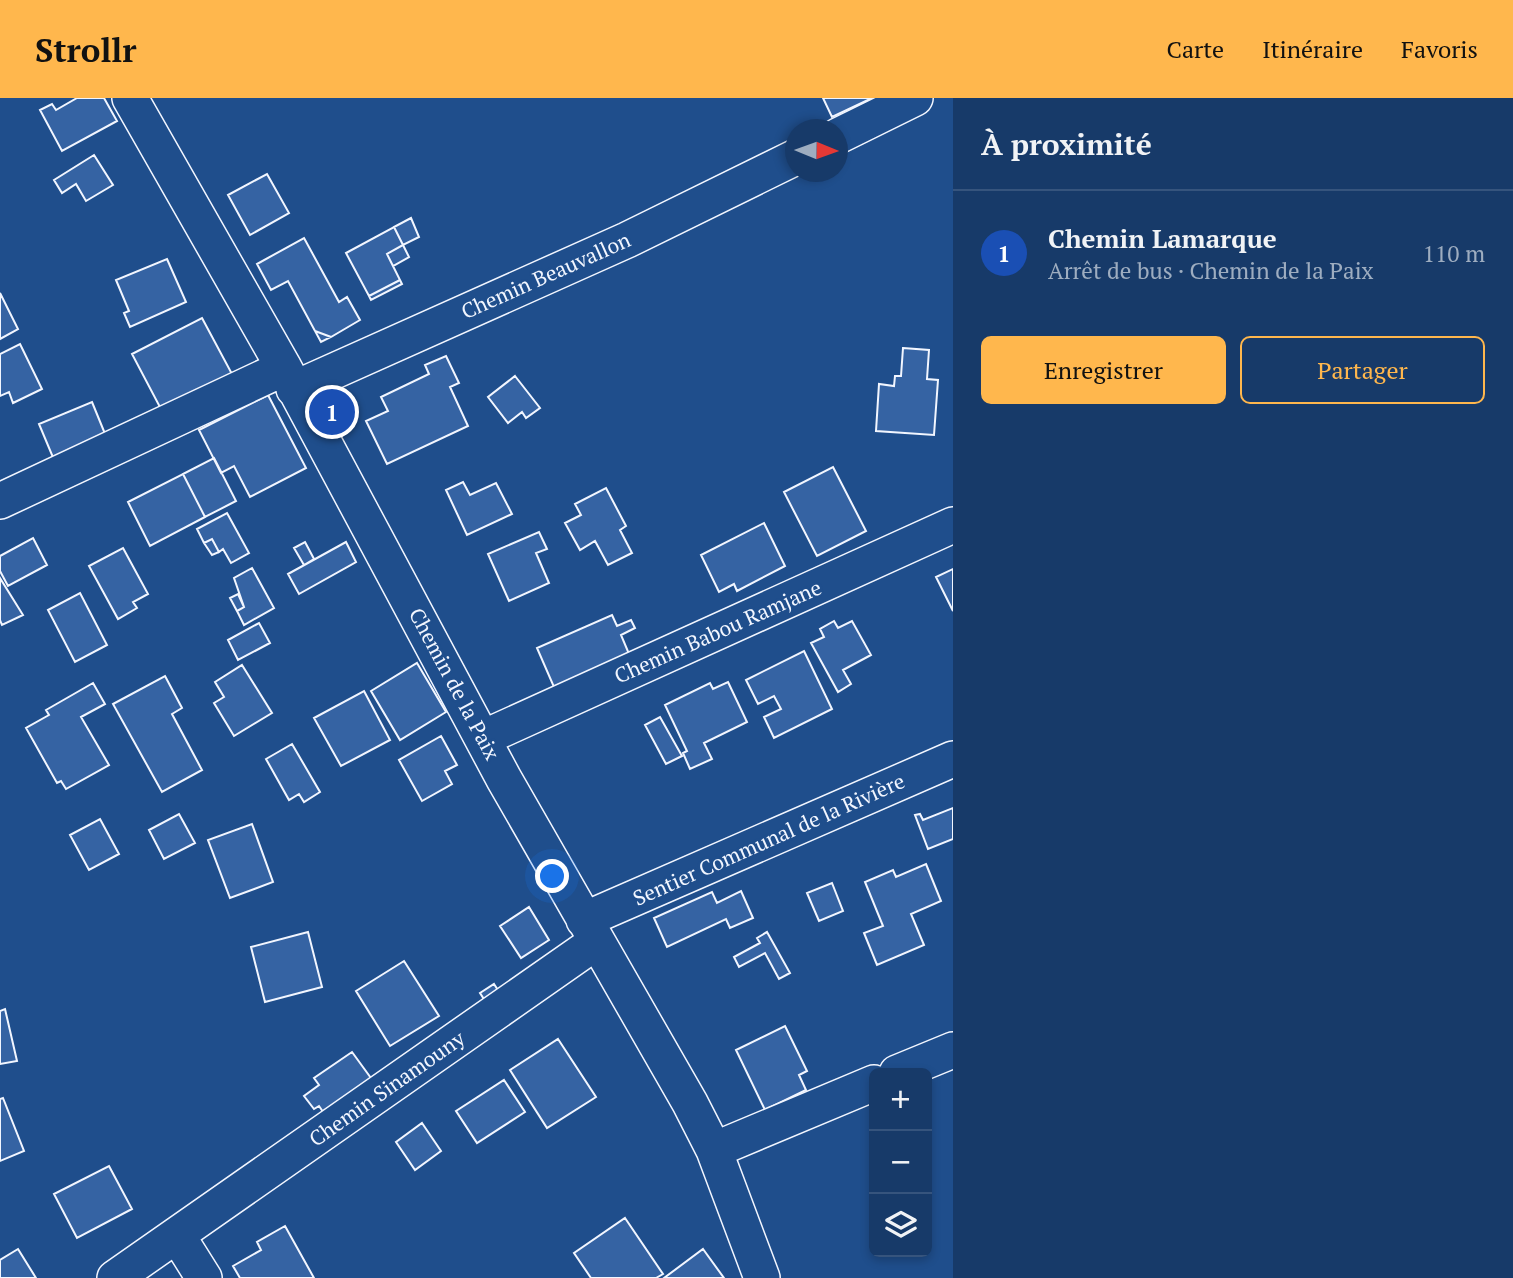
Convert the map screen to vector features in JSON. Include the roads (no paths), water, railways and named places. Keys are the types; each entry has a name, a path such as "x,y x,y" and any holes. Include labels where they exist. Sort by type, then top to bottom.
{"street":[{"name":"Chemin de la Paix","path":"130,98 289,379 483,738 714,1150 762,1278"},
{"path":"848,131 915,98"},
{"name":"Chemin Beauvallon","path":"0,501 627,240 785,162"},
{"name":"Chemin Babou Ramjane","path":"483,738 953,525"},
{"name":"Sentier Communal de la Rivière","path":"590,931 953,759"},
{"name":"Chemin Sinamouny","path":"115,1278 590,931"},
{"path":"909,1068 953,1050"},
{"path":"714,1150 869,1085"},
{"path":"177,1234 204,1278"}],"place":[{"name":"Chemin Lamarque","path":"332,412"}]}
